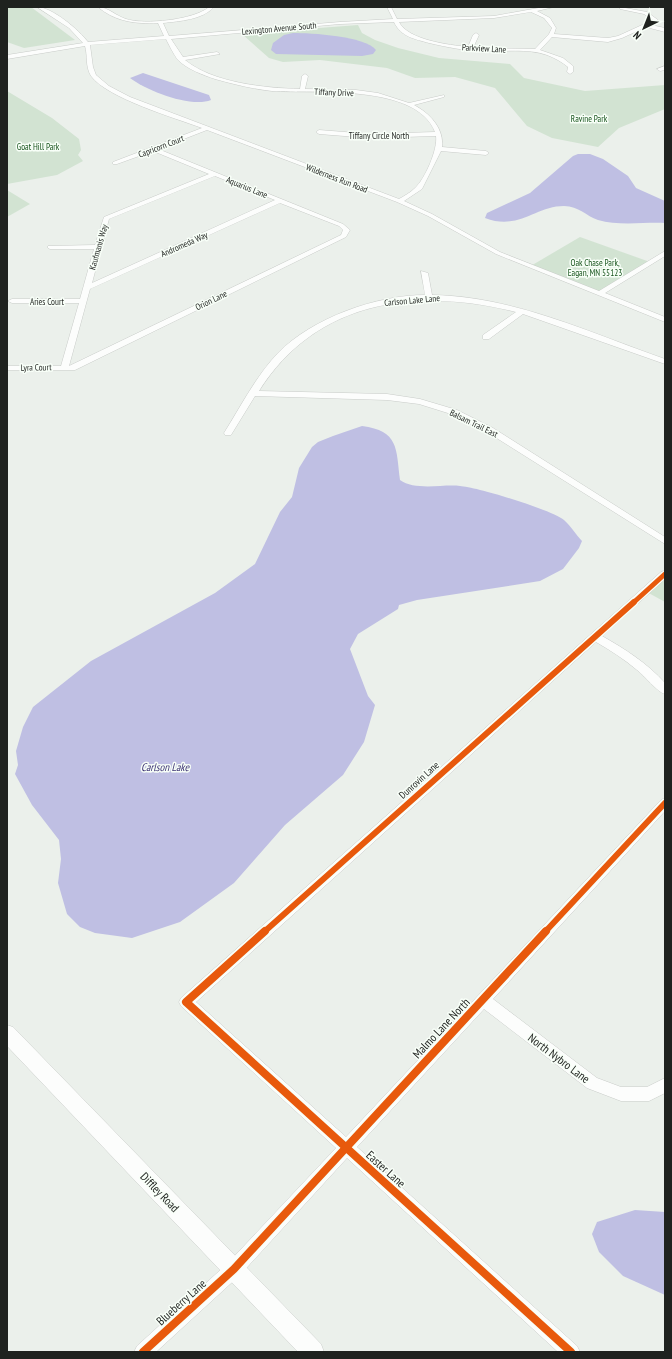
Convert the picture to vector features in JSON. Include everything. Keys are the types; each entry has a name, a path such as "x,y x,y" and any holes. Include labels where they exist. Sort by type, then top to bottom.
{"main road":[{"name":"Diffley Road","path":"7,1033 313,1352"}],"street":[{"path":"39,7 73,29 87,44"},
{"path":"100,7 122,19 141,22 189,18 204,14 212,7"},
{"name":"Parkview Lane","path":"389,7 400,29 412,36 444,45 470,49 536,51 564,59 571,67 570,72"},
{"path":"522,7 546,17 552,22 554,28 551,34 536,51"},
{"name":"Lexington Avenue South","path":"7,57 60,47 87,44 340,23 396,20 469,19 534,12 552,7"},
{"path":"551,34 608,40 620,37 647,26 656,20 654,16 622,8"},
{"name":"Tiffany Drive","path":"160,21 180,59 198,71 240,83 269,88 302,91 368,93 392,98 411,104 425,114 436,126 440,134"},
{"path":"647,26 665,30"},
{"path":"470,49 476,35"},
{"name":"Wilderness Run Road","path":"87,44 92,71 107,87 128,98 399,201 430,215 498,254 665,320"},
{"path":"180,59 217,54"},
{"path":"302,91 305,76"},
{"path":"411,104 442,96"},
{"name":"Capricorn Court","path":"115,163 208,128"},
{"name":"Tiffany Circle North","path":"319,132 370,136 440,134"},
{"path":"399,201 418,189 439,149 440,134"},
{"name":"Aquarius Lane","path":"153,149 341,225"},
{"path":"439,149 486,153"},
{"name":"Kaufmanis Way","path":"65,367 106,218 214,174"},
{"name":"Andromeda Way","path":"86,288 281,200"},
{"name":"Orion Lane","path":"65,367 72,368 344,236 347,230 341,225"},
{"path":"50,248 98,247"},
{"path":"599,294 665,253"},
{"path":"424,273 429,297"},
{"name":"Carlson Lake Lane","path":"228,433 277,359 289,347 305,335 355,309 400,299 429,297 476,300 522,311 665,362"},
{"name":"Aries Court","path":"12,301 83,301"},
{"path":"486,337 522,311"},
{"name":"Lyra Court","path":"7,368 65,367"},
{"name":"Balsam Trail East","path":"254,393 387,397 420,402 454,412 490,430 665,541"},
{"name":"Dunrovin Lane","path":"186,1002 665,574"},
{"path":"595,637 627,655 654,677 665,690"},
{"name":"Malmo Lane North","path":"234,1269 665,803"},
{"name":"North Nybro Lane","path":"483,1000 592,1084 621,1094 648,1094 665,1085"},
{"name":"Easter Lane","path":"186,1002 571,1352"},
{"name":"Blueberry Lane","path":"143,1352 234,1269"}],"green space":[{"path":"7,7 31,7 75,40 24,48 7,42"},
{"name":"Ravine Park","path":"358,25 362,33 375,40 398,48 439,58 510,64 524,78 585,91 665,85 665,109 619,128 598,147 552,138 527,126 495,88 455,77 415,78 387,68 320,60 283,62 269,58 242,34"},
{"name":"Goat Hill Park","path":"7,91 52,118 79,139 81,150 78,155 83,161 57,175 7,184"},
{"path":"7,190 30,204 7,217"},
{"name":"Oak Chase Park, Eagan, MN 55123","path":"580,237 650,262 599,294 529,267"},
{"path":"665,574 665,602 645,591"}],"water":[{"path":"293,33 350,38 370,45 376,50 373,54 362,56 276,54 271,50 273,43 284,35"},
{"path":"143,73 209,95 211,100 192,102 169,97 147,88 130,78"},
{"path":"578,154 590,154 603,159 628,176 636,188 665,201 665,223 606,222 598,220 578,209 569,206 554,207 508,222 485,218 487,213 530,193 573,156"},
{"name":"Carlson Lake","path":"362,426 374,428 383,432 389,437 396,450 400,480 413,485 421,486 469,487 545,511 564,520 569,525 582,541 579,548 563,569 540,581 417,600 399,605 398,609 358,634 350,649 368,696 375,705 364,742 343,775 285,825 234,883 180,922 132,938 95,933 80,927 67,914 58,883 61,859 59,840 32,805 15,774 18,765 16,751 23,727 33,707 91,661 215,593 255,564 280,512 292,497 299,468 312,447 318,442"},
{"path":"635,1210 665,1212 665,1295 623,1276 599,1252 592,1234 597,1222"}],"cycle path":[{"path":"571,1352 186,1002 665,574"},
{"path":"143,1352 234,1269 665,803"}]}
